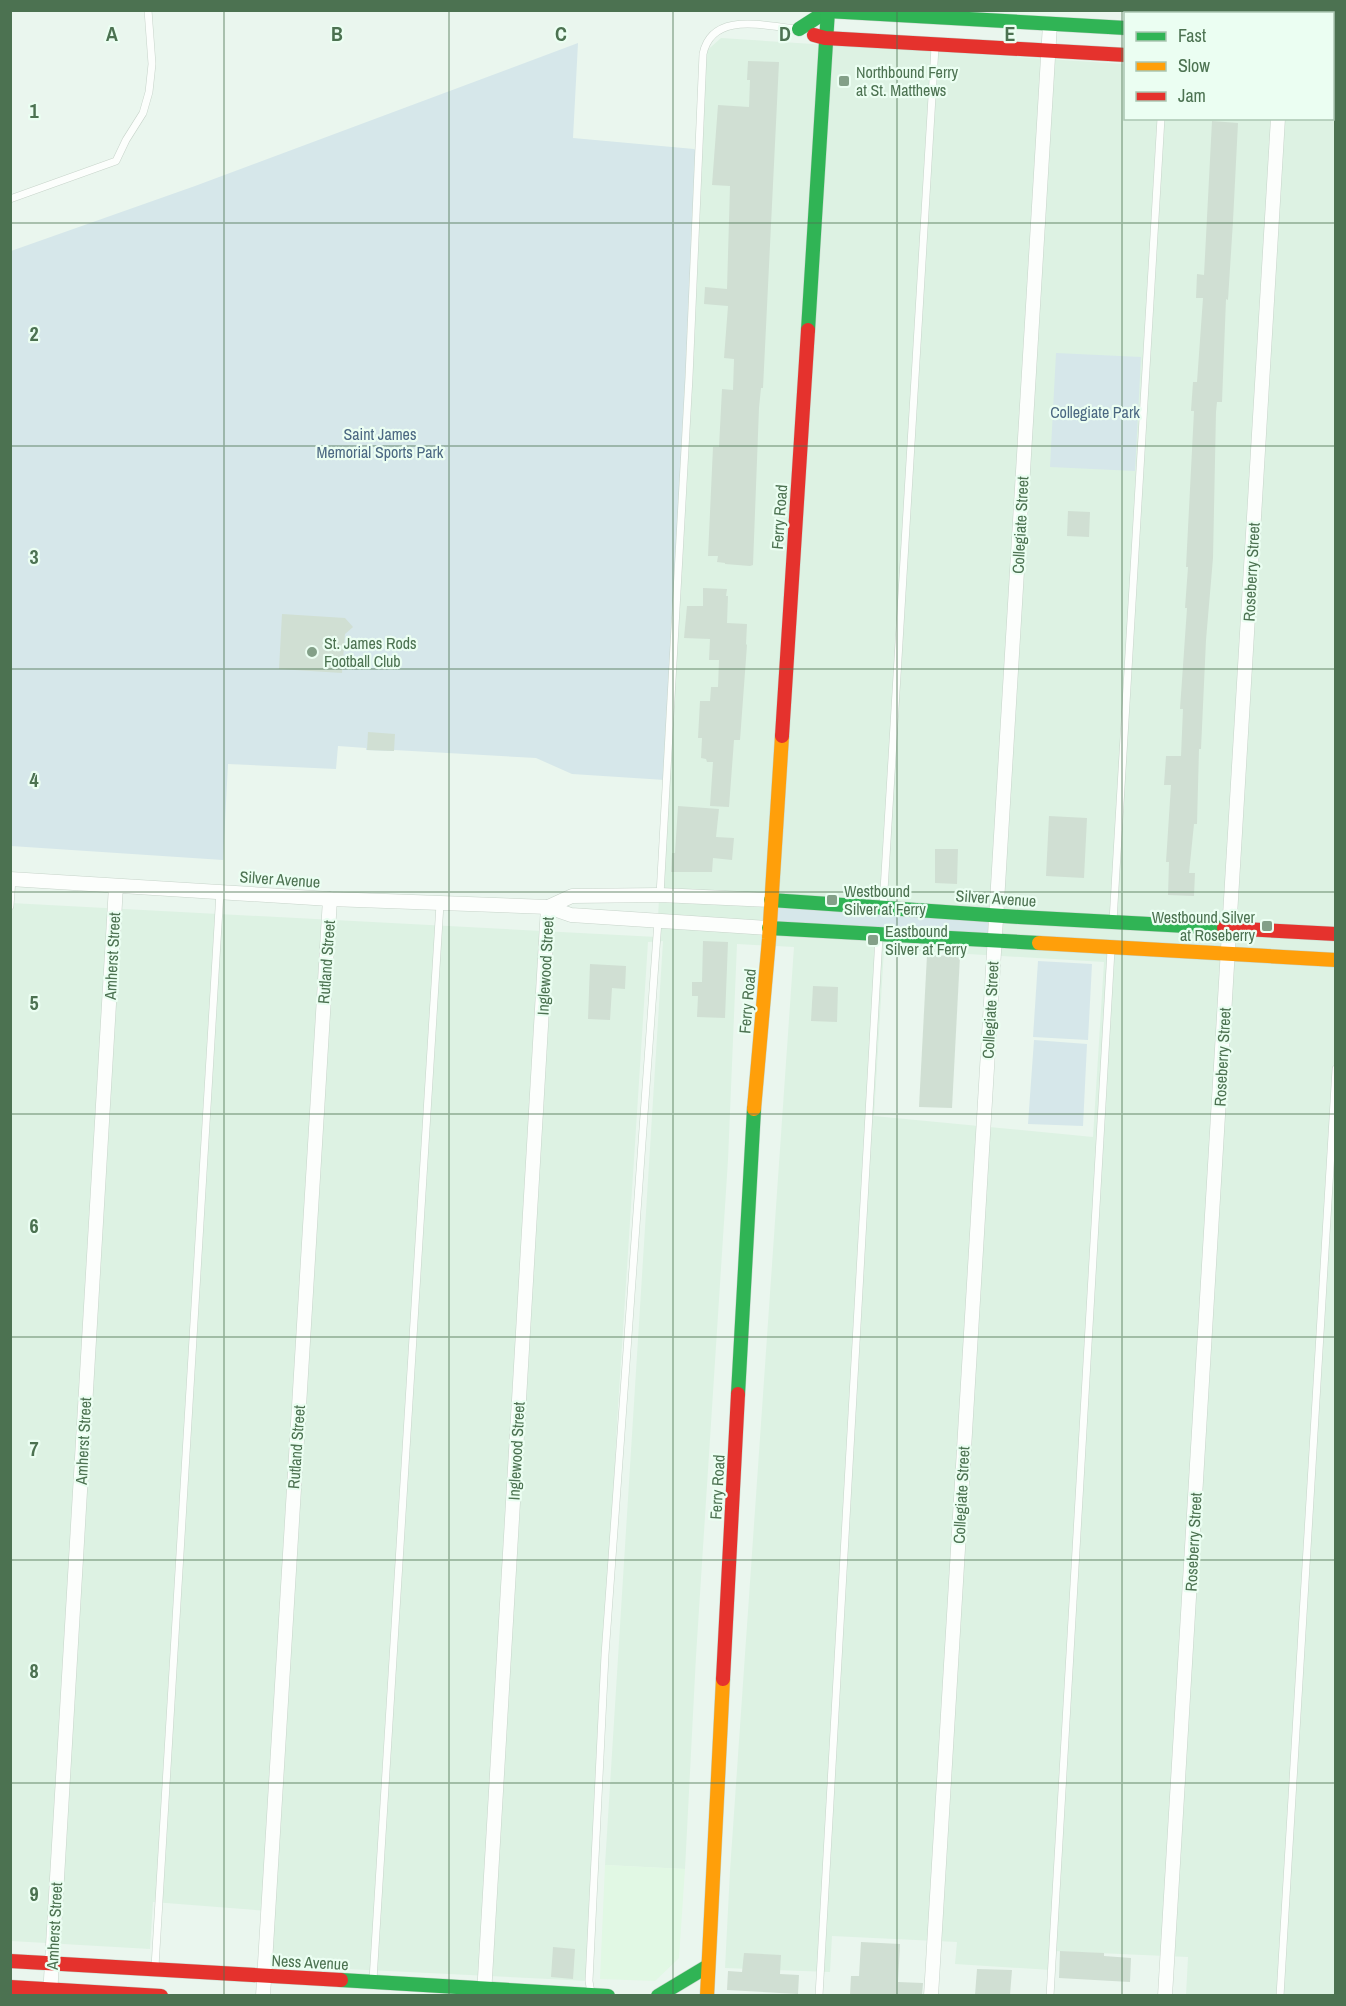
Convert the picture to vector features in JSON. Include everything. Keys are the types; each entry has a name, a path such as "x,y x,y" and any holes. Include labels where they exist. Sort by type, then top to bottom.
{"main road":[{"path":"799,29 828,11 1041,21 1124,28"},
{"name":"Ferry Road","path":"707,1995 750,1161 771,900 828,11"},
{"path":"799,29 825,38 1124,55"},
{"name":"Silver Avenue","path":"771,900 1335,934"},
{"name":"Silver Avenue","path":"769,928 1335,960"},
{"name":"Ness Avenue","path":"10,1961 372,1982 484,1992 608,1995"},
{"path":"658,1995 708,1966"},
{"path":"10,1987 50,1992 159,1995"}],"street":[{"name":"Collegiate Street","path":"931,1995 1048,51 1041,21"},
{"name":"Roseberry Street","path":"1165,1995 1278,120"},
{"name":"Silver Avenue","path":"11,879 330,899 548,907 571,915 769,928"},
{"name":"Amherst Street","path":"50,1992 116,886"},
{"name":"Silver Avenue","path":"548,907 572,896 660,895 771,900"},
{"name":"Rutland Street","path":"263,1995 330,899"},
{"name":"Inglewood Street","path":"484,1992 548,907"}],"lane":[{"path":"10,199 116,161 143,113 149,92 152,64 148,10"},
{"path":"660,895 689,377 703,54 709,37 726,26 737,24 799,29"},
{"path":"883,907 935,44"},
{"path":"1113,922 1161,120"},
{"path":"10,906 11,879"},
{"path":"155,1970 220,892"},
{"path":"372,1982 440,904"},
{"path":"591,1995 590,1970 605,1655 658,921"},
{"path":"819,1995 879,934"},
{"path":"1050,1995 1111,947"},
{"path":"1280,1995 1335,1069"}],"shaded area":[{"path":"721,38 1124,64 1124,120 1334,120 1335,77 1335,1995 1186,1995 1188,1957 1053,1951 1051,1970 955,1964 957,1942 832,1936 830,1972 725,1968 794,947 737,944 728,1160 696,1656 685,1869 605,1865 663,941 648,942 617,1423 589,1981 265,1965 268,1911 153,1902 150,1949 11,1941 11,903 657,937 703,54","holes":["884,949 1104,962 1093,1137 874,1116"]},
{"path":"605,1865 685,1869 679,1958 655,1981 600,1979"}],"green space":[{"name":"Saint James Memorial Sports Park","path":"578,43 573,138 694,149 699,153 665,780 572,774 536,758 366,750 366,748 338,746 336,769 228,764 223,860 11,846 11,251 195,186"},
{"name":"Collegiate Park","path":"1056,353 1141,357 1135,471 1050,467"},
{"path":"771,900 996,915 995,941 769,928"},
{"path":"1038,961 1092,964 1088,1040 1033,1037"},
{"path":"1034,1040 1087,1044 1083,1126 1028,1124"}],"building":[{"path":"748,61 779,62 763,388 761,388 759,408 753,565 750,566 725,564 717,562 718,556 708,556 713,447 719,447 722,389 733,390 734,359 724,358 728,306 704,304 705,287 727,289 730,186 712,185 718,105 749,107"},
{"path":"1212,121 1238,123 1233,221 1228,300 1226,299 1222,402 1217,402 1216,412 1213,558 1206,640 1201,749 1199,749 1197,824 1194,824 1189,873 1195,873 1194,896 1168,895 1169,862 1166,862 1171,785 1164,785 1166,756 1181,756 1183,709 1180,709 1187,608 1185,608 1188,567 1186,567 1194,411 1191,411 1193,382 1197,382 1203,298 1196,298 1197,274 1204,275"},
{"path":"1068,511 1090,512 1089,537 1067,536"},
{"path":"703,588 727,589 727,623 747,624 740,740 734,740 729,807 710,806 713,762 707,762 706,759 701,758 702,738 698,738 700,701 710,701 711,687 718,687 719,660 709,660 710,639 684,638 687,606 703,606"},
{"name":"St. James Rods Football Club","path":"282,614 345,618 353,627 345,634 342,673 279,669"},
{"path":"368,732 395,734 394,751 367,750"},
{"path":"678,806 719,809 716,837 734,838 732,860 713,858 712,872 671,872 672,853 675,853"},
{"path":"1049,816 1087,818 1084,878 1046,876"},
{"path":"935,849 958,849 957,884 935,883"},
{"path":"703,941 728,942 725,1018 697,1017 698,996 692,996 692,982 702,982"},
{"path":"927,955 960,956 952,1108 919,1107"},
{"path":"590,964 626,966 625,989 612,988 610,1020 588,1019"},
{"path":"813,986 838,987 837,1022 811,1021"},
{"path":"861,1942 900,1944 898,1982 923,1983 922,1995 850,1995 851,1976 859,1976"},
{"path":"553,1947 575,1949 573,1979 551,1977"},
{"path":"1060,1951 1104,1953 1104,1956 1131,1958 1130,1982 1059,1978"},
{"path":"744,1953 781,1955 780,1974 799,1975 798,1994 727,1990 728,1971 742,1972"},
{"path":"977,1969 1012,1970 1010,1995 975,1995"}],"traffic: fast":[{"path":"808,330 828,10"},
{"path":"799,29 827,11 1124,28"},
{"path":"771,900 1224,928"},
{"path":"769,928 1039,943"},
{"path":"738,1394 754,1109"},
{"path":"658,1996 708,1966"},
{"path":"341,1980 608,1996"}],"traffic: slow":[{"path":"754,1109 769,939 782,736"},
{"path":"1039,943 1336,960"},
{"path":"707,1996 723,1679"}],"traffic: jam":[{"path":"814,35 825,38 1124,55"},
{"path":"782,736 808,330"},
{"path":"1224,928 1336,934"},
{"path":"723,1679 738,1394"},
{"path":"10,1961 341,1980"},
{"path":"10,1987 161,1996"}],"place":[{"name":"Northbound Ferry at St. Matthews","path":"844,81"},
{"name":"St. James Rods Football Club","path":"312,652"},
{"name":"Westbound Silver at Ferry","path":"832,900"},
{"name":"Westbound Silver at Roseberry","path":"1267,926"},
{"name":"Eastbound Silver at Ferry","path":"873,940"}]}
